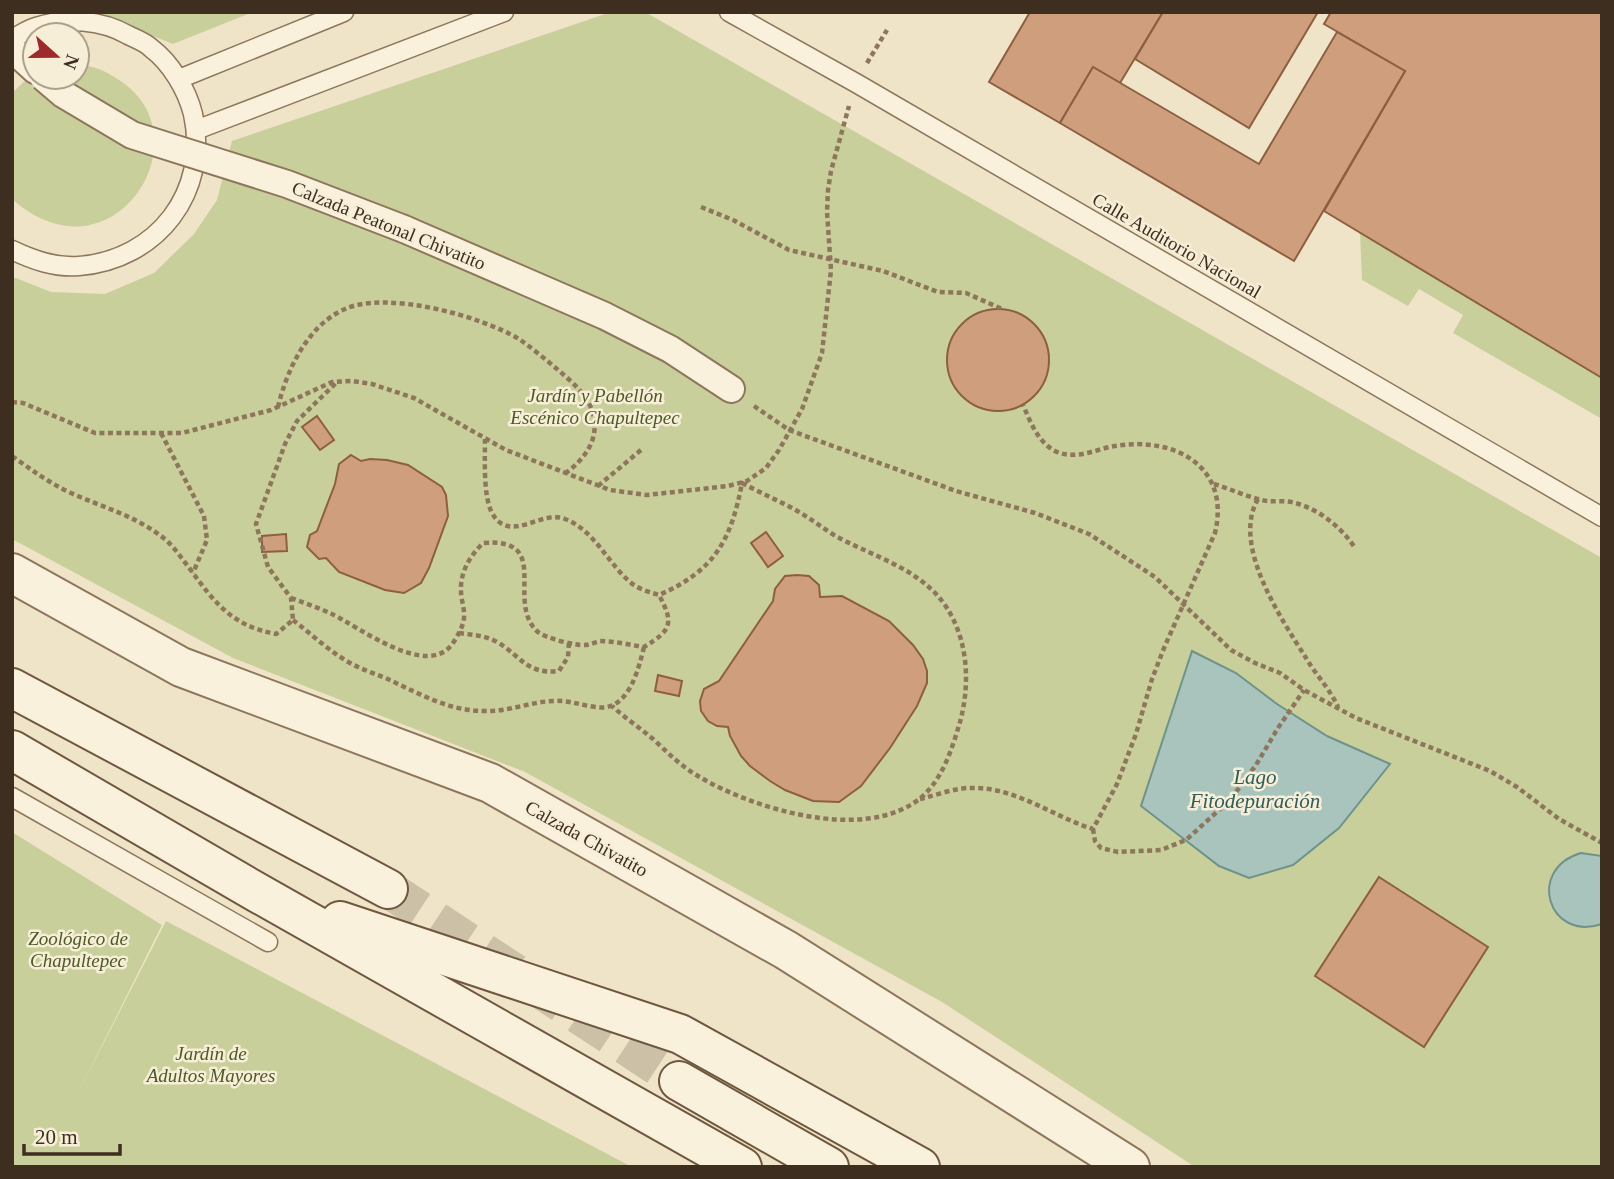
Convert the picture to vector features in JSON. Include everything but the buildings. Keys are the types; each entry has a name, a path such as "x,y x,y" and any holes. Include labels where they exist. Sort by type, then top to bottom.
{"main road":[{"name":"Calzada Chivatito","path":"12,573 181,667 490,783 786,950 1130,1167"},
{"path":"12,688 388,890"},
{"path":"12,750 258,894 741,1167"},
{"path":"258,894 680,1034 919,1167"},
{"path":"679,1081 829,1167"}],"street":[{"name":"Calzada Peatonal Chivatito","path":"59,91 132,135 287,184 404,229 605,316 670,349 731,389"}],"lane":[{"path":"178,79 344,12"},
{"path":"196,130 504,12"},
{"name":"Calle Auditorio Nacional","path":"729,12 856,83 1602,517"},
{"path":"12,39 35,27 76,20 116,28 152,48 178,79 190,103 196,130 197,152 182,203 163,228 139,248 109,262 76,267 44,263 12,250"},
{"path":"12,797 268,942"}],"path":[{"path":"12,402 23,403 95,433 182,432 278,407 332,382 352,381 372,384 405,395 506,450 610,490 647,495 742,483 766,468 802,409 822,353 831,271 827,212 831,171 856,83 887,30"},
{"path":"701,207 800,254 883,271 938,292 966,293 1002,309"},
{"path":"278,407 291,367 305,345 323,324 345,309 365,303 387,301 456,314 497,328 522,341 576,384 584,395 594,419 594,433 585,458 566,473"},
{"path":"337,382 297,421 285,444 256,524 268,567 291,598 293,620 352,664 389,679 418,695 448,705 482,712 568,700 597,708 612,706 625,695 634,682 643,647 667,629 669,615 659,595 631,582 575,523 562,517 547,516 518,528 503,525 492,513 484,483 485,439"},
{"path":"731,389 789,430 956,491 1035,513 1089,534 1155,577 1231,650 1280,673 1304,690 1385,731 1490,771 1517,787 1559,819 1602,842"},
{"path":"1023,405 1033,430 1055,451 1070,456 1115,446 1162,446 1192,459 1214,483 1219,516 1215,533 1161,655 1117,784 1093,829 1095,841 1101,848 1118,852 1161,850 1186,840 1230,800 1304,690"},
{"path":"161,433 204,516 206,540 193,573"},
{"path":"598,486 641,450"},
{"path":"12,456 56,486 133,517 167,541 237,622 255,630 276,634 293,620"},
{"path":"659,595 695,576 721,548 738,505 742,483"},
{"path":"742,483 916,578 941,599 950,614 961,642 967,673 965,705 940,776 920,799"},
{"path":"1214,483 1258,499 1294,502 1319,513 1348,537 1355,548"},
{"path":"1258,499 1251,510 1250,523 1254,556 1262,577 1293,638 1328,687 1339,708"},
{"path":"291,598 332,614 357,630 406,654 437,655 450,647 459,634 464,618 461,587 465,568 473,553 483,542 500,541 516,548 524,561 524,592 530,622 539,634 583,646 599,641 643,647"},
{"path":"459,634 479,635 494,640 517,659 545,673 559,671 568,657 569,642"},
{"path":"612,706 692,772 715,785 779,810 811,818 877,819 891,815 920,799 972,787 989,789 1036,805 1093,829"}],"green space":[{"path":"93,12 253,12 173,44"},
{"name":"Jardín y Pabellón Escénico Chapultepec","path":"611,12 645,12 1602,558 1602,1167 1195,1167 942,1002 525,772 233,658 12,539 12,279 16,278 51,292 105,294 154,273 194,234 217,200 232,141"},
{"path":"91,67 122,82 145,107 154,137 150,168 136,195 112,216 83,226 49,222 12,199 12,93 21,85 21,91 91,91"},
{"path":"1360,233 1602,378 1602,419 1453,333 1463,315 1419,289 1408,306 1362,280"},
{"name":"Jardín de Adultos Mayores","path":"12,832 162,925 78,1093 166,921 632,1167 12,1167"}],"water":[{"name":"Lago Fitodepuración","path":"1192,651 1236,673 1277,704 1327,736 1390,764 1339,828 1293,865 1249,878 1219,866 1141,806"},
{"path":"1581,853 1602,856 1602,924 1583,927 1568,923 1557,914 1551,901 1549,887 1553,873 1564,861"}],"tunnel":[{"path":"388,889 679,1081"}],"park label":[{"name":"Zoológico de Chapultepec","path":"78,949"}]}
